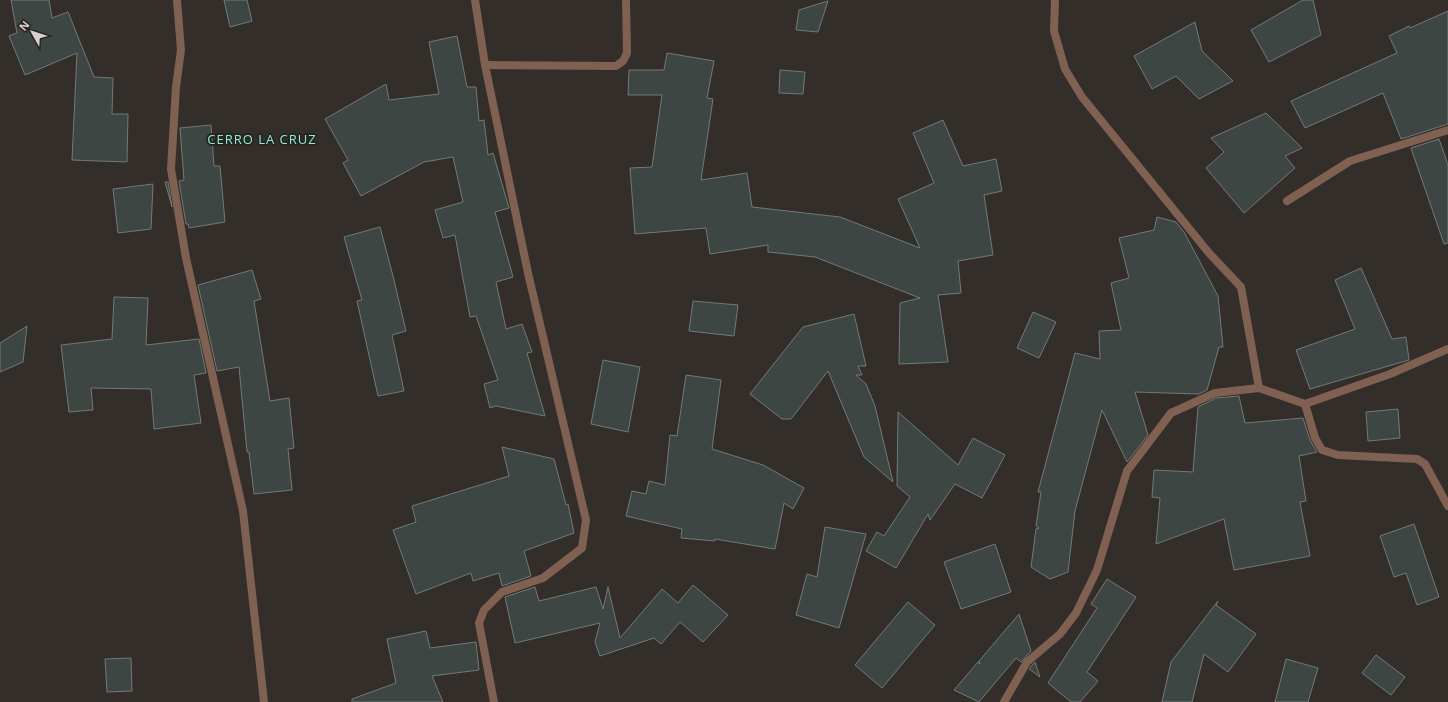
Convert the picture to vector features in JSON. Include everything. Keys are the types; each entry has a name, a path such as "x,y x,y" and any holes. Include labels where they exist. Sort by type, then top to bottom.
{"street":[{"path":"177,0 182,50 176,87 171,169 186,258 243,511 264,702"},
{"path":"475,0 486,65 528,273 586,520 582,548 543,578 502,592 484,610 479,623 494,702"},
{"path":"486,65 616,66 623,61 627,53 626,0"},
{"path":"1054,0 1054,31 1060,54 1065,69 1082,96 1208,253 1241,287 1259,388"},
{"path":"1287,201 1350,161 1448,130"},
{"path":"1004,702 1027,662 1060,634 1076,613 1097,570 1127,471 1171,413 1215,393 1259,388 1305,404 1390,374 1448,349"},
{"path":"1305,404 1315,438 1322,450 1338,455 1417,459 1425,464 1448,506"}],"building":[{"path":"11,0 49,0 52,18 68,12 94,77 113,78 112,114 128,114 127,162 72,160 77,53 25,75 9,36 17,33"},
{"path":"224,0 247,0 252,21 230,27"},
{"path":"1303,0 1313,0 1321,35 1269,62 1251,30"},
{"path":"828,1 818,32 796,30 799,10"},
{"path":"1448,11 1448,124 1401,139 1383,93 1305,128 1291,101 1397,53 1389,36 1409,26 1410,28"},
{"path":"1195,22 1202,51 1233,81 1199,99 1176,76 1152,89 1134,56"},
{"path":"457,36 467,87 476,87 479,121 484,120 488,155 493,153 509,208 495,212 513,277 496,282 506,329 522,324 532,352 527,353 545,416 496,406 490,408 484,384 498,380 476,316 470,317 455,235 443,238 435,210 463,202 453,157 424,162 361,196 343,163 348,160 325,119 386,84 389,100 439,94 429,42"},
{"path":"667,53 714,61 707,98 713,99 701,180 747,173 752,207 840,217 920,248 898,199 934,183 913,133 943,120 963,166 996,159 1002,191 984,195 993,255 958,261 961,293 938,295 948,362 899,364 900,303 920,298 815,257 768,252 768,245 710,254 706,228 635,234 630,168 652,167 662,95 628,95 629,70 664,70"},
{"path":"780,70 805,72 803,94 779,93"},
{"path":"1266,113 1302,148 1285,156 1295,168 1244,213 1206,168 1224,152 1211,138"},
{"path":"211,125 214,166 220,166 225,222 189,228 188,224 186,224 179,181 184,180 180,128"},
{"path":"1439,139 1448,165 1448,243 1444,244 1411,148"},
{"path":"165,182 168,182 172,207"},
{"path":"153,184 151,229 118,233 113,189"},
{"path":"1157,217 1176,222 1184,232 1218,296 1223,347 1219,347 1207,390 1199,394 1135,392 1148,435 1127,462 1102,410 1075,511 1068,572 1050,579 1031,567 1036,529 1039,528 1036,526 1041,492 1038,492 1075,353 1100,359 1099,331 1121,330 1111,283 1129,278 1119,238 1154,230"},
{"path":"380,227 406,331 392,335 404,391 378,396 357,301 362,300 344,237"},
{"path":"1361,268 1392,339 1406,337 1409,360 1310,389 1296,350 1355,329 1335,280"},
{"path":"252,270 261,299 254,301 270,401 289,398 294,448 288,449 292,490 254,494 249,452 247,452 239,367 217,371 198,285"},
{"path":"114,297 148,298 146,345 199,339 206,373 194,375 201,423 154,429 151,389 91,388 93,410 69,412 61,345 112,339"},
{"path":"693,301 738,305 734,336 689,331"},
{"path":"1033,312 1056,322 1039,358 1017,348"},
{"path":"854,314 866,366 858,366 862,375 856,375 866,384 875,406 893,482 864,457 828,371 791,419 782,419 750,394 803,327"},
{"path":"27,326 23,362 0,372 0,343"},
{"path":"603,360 640,367 628,432 591,424"},
{"path":"686,375 721,380 712,449 763,465 804,488 793,509 784,503 775,549 715,539 715,541 681,538 682,529 626,516 632,491 646,494 649,481 665,485 670,435 677,436"},
{"path":"1239,396 1245,423 1303,418 1310,440 1317,452 1299,456 1306,501 1300,502 1310,556 1234,570 1224,519 1156,544 1160,498 1152,497 1154,470 1193,472 1198,407 1216,398"},
{"path":"1398,409 1400,438 1368,441 1366,412"},
{"path":"898,412 958,465 973,438 1005,455 982,498 955,484 930,520 928,514 896,568 866,551 877,532 884,536 910,497 897,486"},
{"path":"502,447 554,459 566,505 568,504 574,533 524,551 531,576 502,586 499,573 473,581 471,573 416,594 393,530 416,522 412,506 509,476"},
{"path":"1414,524 1439,597 1417,605 1406,573 1394,577 1380,536"},
{"path":"825,527 866,534 839,628 796,615 807,574 817,577"},
{"path":"995,544 1011,592 961,609 944,562"},
{"path":"1107,579 1136,597 1087,672 1098,681 1080,702 1071,702 1048,683 1097,608 1091,604"},
{"path":"693,585 728,615 703,642 680,622 661,644 654,638 600,656 595,642 600,623 515,643 505,597 535,587 539,601 596,587 603,609 608,587 620,638 662,589 678,603"},
{"path":"1218,601 1216,605 1256,634 1228,672 1204,654 1192,702 1162,702 1171,662"},
{"path":"908,602 935,625 882,688 855,665"},
{"path":"1019,614 1031,651 1021,662 1016,658 979,702 954,690 978,662 980,664 979,661"},
{"path":"426,631 430,648 476,642 479,670 432,676 443,702 352,702 352,699 396,683 387,639"},
{"path":"1376,655 1405,677 1391,695 1362,673"},
{"path":"131,658 132,691 107,692 105,659"},
{"path":"1286,659 1318,668 1308,702 1275,702"},
{"path":"1035,662 1040,677 1029,669"}],"district":[{"name":"CERRO LA CRUZ","path":"262,139"}]}
